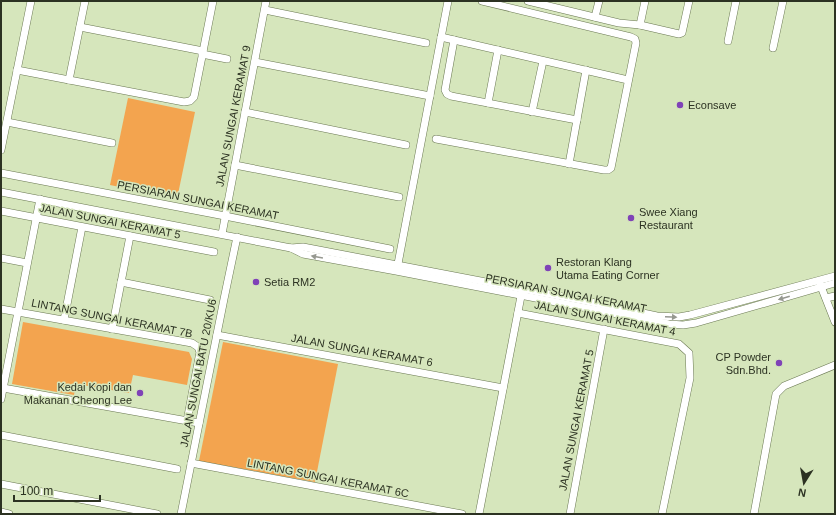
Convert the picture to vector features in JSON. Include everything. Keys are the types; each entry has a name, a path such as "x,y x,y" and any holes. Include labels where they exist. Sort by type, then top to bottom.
{"street":[{"path":"1,150 31,1"},
{"path":"69,80 85,1"},
{"path":"17,70 184,102 190,101 194,97 213,1"},
{"name":"JALAN SUNGAI KERAMAT 9","path":"222,234 266,1"},
{"path":"397,268 448,1"},
{"path":"436,139 604,170 611,168 636,43 635,39 482,1"},
{"path":"528,1 554,4 619,23 640,25 676,34 682,33 688,1"},
{"path":"595,17 598,1"},
{"path":"640,25 645,1"},
{"path":"728,42 736,1"},
{"path":"773,48 780,2"},
{"path":"265,10 426,42"},
{"path":"80,27 227,59"},
{"path":"441,37 628,80"},
{"path":"454,40 445,90 447,94 577,120"},
{"path":"488,103 498,50"},
{"path":"532,112 543,61"},
{"path":"255,62 430,96"},
{"path":"569,164 586,70"},
{"path":"245,112 406,145"},
{"path":"7,122 112,143"},
{"path":"235,165 399,197"},
{"name":"PERSIARAN SUNGAI KERAMAT","path":"1,173 390,249"},
{"name":"PERSIARAN SUNGAI KERAMAT","path":"1,192 291,248 304,247 397,268 657,316 690,316 820,284 835,284"},
{"path":"1,399 40,199"},
{"name":"JALAN SUNGAI KERAMAT 5","path":"1,212 214,252"},
{"path":"64,320 82,227"},
{"path":"112,329 130,236"},
{"name":"JALAN SUNGAI BATU 20/KU6","path":"181,514 237,238"},
{"path":"1,258 27,263"},
{"name":"PERSIARAN SUNGAI KERAMAT","path":"820,284 835,276"},
{"path":"121,282 210,300"},
{"path":"820,284 835,322"},
{"path":"479,514 522,292"},
{"path":"826,298 835,296"},
{"name":"LINTANG SUNGAI KERAMAT 7B","path":"1,308 192,343 198,347 200,352 187,421"},
{"name":"JALAN SUNGAI KERAMAT 4","path":"518,313 679,344 689,353 690,378 662,514"},
{"name":"JALAN SUNGAI KERAMAT 5","path":"570,514 604,329"},
{"name":"JALAN SUNGAI KERAMAT 6","path":"217,335 503,388"},
{"path":"754,514 776,394 784,386 835,365"},
{"path":"3,388 199,423"},
{"path":"1,435 176,469"},
{"name":"LINTANG SUNGAI KERAMAT 6C","path":"191,463 462,514"},
{"path":"1,484 157,514"},
{"path":"1,512 9,514"}],"shaded area":[{"path":"128,98 195,112 177,199 110,185"},
{"path":"23,322 189,352 192,359 187,385 133,375 129,393 76,384 74,395 12,384"},
{"path":"223,342 338,364 315,482 199,461"}],"place":[{"name":"Econsave","path":"680,105"},
{"name":"Swee Xiang Restaurant","path":"631,218"},
{"name":"Restoran Klang Utama Eating Corner","path":"548,268"},
{"name":"Setia RM2","path":"256,282"},
{"name":"CP Powder Sdn.Bhd.","path":"779,363"},
{"name":"Kedai Kopi dan Makanan Cheong Lee","path":"140,393"}]}
